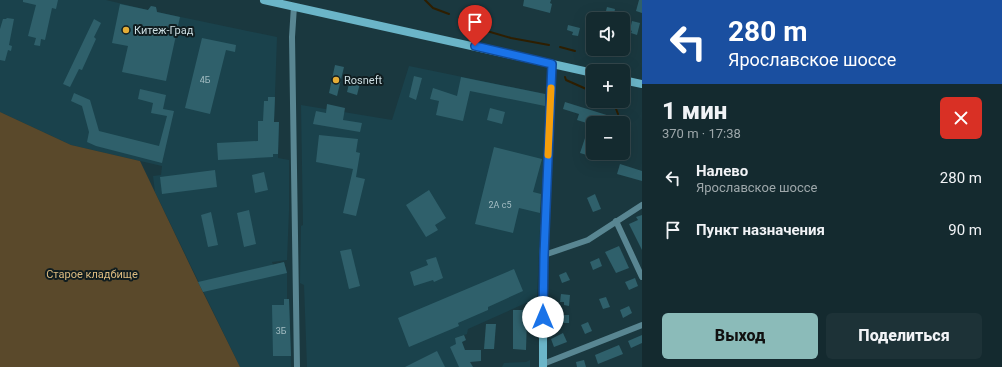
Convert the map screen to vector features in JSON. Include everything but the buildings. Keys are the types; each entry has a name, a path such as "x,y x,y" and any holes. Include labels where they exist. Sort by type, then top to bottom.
{"main road":[{"path":"264,0 586,71"},
{"path":"543,366 544,255 552,64"},
{"path":"630,81 642,84"}],"street":[{"path":"294,6 292,37 297,367"},
{"path":"544,255 588,240 642,205"},
{"path":"616,221 642,277"},
{"path":"543,366 642,325"}],"shaded area":[{"path":"0,0 106,0 148,10 151,6 156,7 157,12 277,37 274,122 279,122 278,158 289,160 289,211 287,260 272,262 273,265 284,262 287,273 291,367 240,367 155,192 153,176 161,175 162,166 71,145 0,112"},
{"path":"409,66 546,94 537,298 468,329 467,334 455,338 466,367 307,367 304,285 300,283 301,226 303,225 301,105 392,120"},
{"path":"530,360 530,367 502,367 504,363 526,362"}],"green space":[{"name":"Старое кладбище","path":"0,112 71,145 140,161 240,367 0,367"}],"waterway":[{"path":"425,0 433,8 449,14"},
{"path":"459,18 473,23 480,29 511,38 549,45"},
{"path":"560,47 575,51"},
{"path":"565,77 566,80 586,89"},
{"path":"616,108 618,114"}],"slow traffic":[{"path":"548,155 551,88"}],"place":[{"name":"Китеж-Град","path":"126,30"},
{"name":"Rosneft","path":"336,80"}],"route":[{"path":"475,46 552,64 543,269 543,317"}]}
